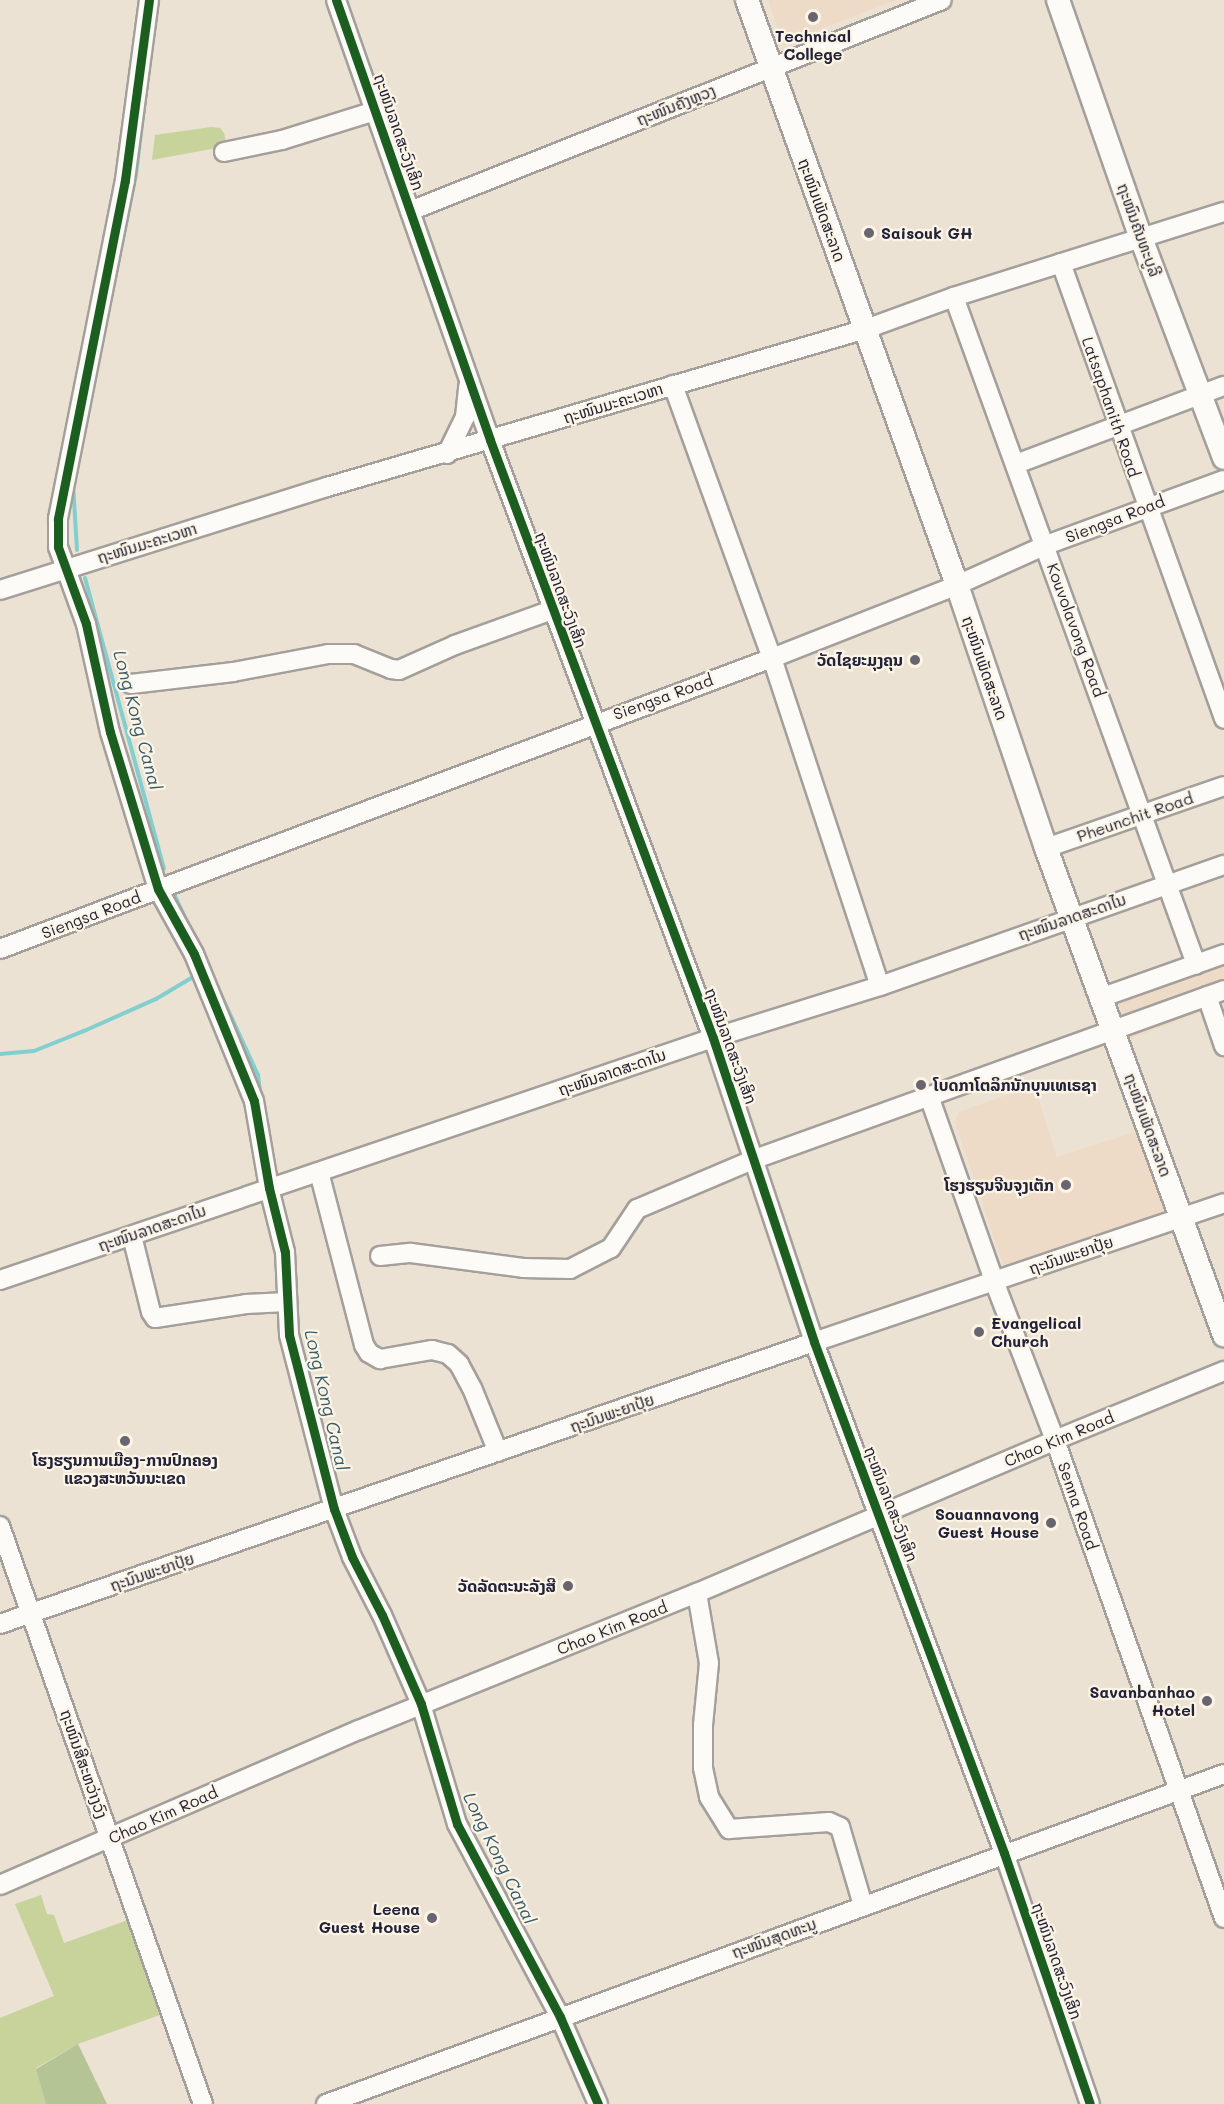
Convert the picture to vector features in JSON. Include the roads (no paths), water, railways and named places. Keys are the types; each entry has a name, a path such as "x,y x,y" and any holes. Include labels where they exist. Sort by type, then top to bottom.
{"main road":[{"name":"ຖະໜົນເພັດສະລາດ","path":"747,0 769,69 866,329 957,585 1046,848 1224,1335"},
{"name":"ຖະໜົນຄັນທະບູລີ","path":"1058,0 1141,238 1224,458"}],"street":[{"path":"149,0 125,180 58,519 58,547 86,624 111,732 158,889 194,954 254,1101 269,1188 285,1252 289,1335 334,1509 352,1557 382,1615 421,1704 457,1824 560,2017 598,2104"},
{"name":"ຖະໜົນລາດສະວົງເສິກ","path":"336,0 490,440 713,1038 814,1342 1004,1853 1090,2104"},
{"name":"ຖະໜົນຄັງຫຼວງ","path":"410,212 942,0"},
{"path":"224,152 282,140 375,111"},
{"name":"ຖະໜົນມະຄະເວຫາ","path":"0,590 327,487 447,454 866,329 954,297 1224,212"},
{"name":"Latsaphanith Road","path":"1061,263 1146,507 1224,719"},
{"name":"Kouvolavong Road","path":"954,297 1046,545 1196,964"},
{"path":"447,454 465,417 468,392 467,375"},
{"path":"673,385 772,658 880,986"},
{"path":"1016,464 1224,386"},
{"name":"Siengsa Road","path":"0,949 594,723 772,658 957,585 1046,545 1224,480"},
{"path":"131,684 234,672 328,654 354,654 391,669 399,669 455,645 552,610"},
{"name":"Pheunchit Road","path":"1046,848 1224,786"},
{"name":"ຖະໜົນລາດສະດາໄນ","path":"0,1280 713,1038 880,986 1224,865"},
{"path":"1100,998 1224,954"},
{"path":"380,1256 411,1253 523,1268 570,1269 611,1248 637,1209 755,1159 1216,993 1224,1046"},
{"name":"Senna Road","path":"929,1096 994,1281 1055,1440 1224,1918"},
{"path":"319,1172 364,1345 369,1353 380,1359 432,1350 448,1354 459,1364 472,1388 498,1452"},
{"name":"ຖະນົນພະຍາປຸ້ຍ","path":"0,1624 814,1342 1224,1203"},
{"path":"132,1236 151,1311 155,1318 246,1304 287,1302"},
{"name":"Chao Kim Road","path":"0,1885 421,1704 697,1593 1055,1440 1224,1371"},
{"name":"ຖະໜົນສີສະຫວ່າງວົງ","path":"0,1526 203,2104"},
{"path":"697,1593 709,1663 703,1725 703,1768 709,1797 729,1829 829,1822 840,1827 863,1905"},
{"name":"ຖະໜົນສຸດທະນູ","path":"326,2104 1224,1774"}],"waterway":[{"name":"Long Kong Canal","path":"111,298 136,174 149,66"},
{"name":"Long Kong Canal","path":"73,484 77,550"},
{"name":"Long Kong Canal","path":"85,578 164,868"},
{"name":"Long Kong Canal","path":"175,896 190,928"},
{"path":"0,1054 34,1051 156,999 193,977"},
{"name":"Long Kong Canal","path":"217,986 258,1075 261,1098"}],"place":[{"name":"Technical College","path":"813,17"},
{"name":"Saisouk GH","path":"869,233"},
{"name":"ວັດໄຊຍະມຸງຄຸນ","path":"915,660"},
{"name":"ໂບດກາໂຕລິກນັກບຸນເທເຣຊາ","path":"921,1085"},
{"name":"ໂຮງຮຽນຈີນຈຸງເຕັກ","path":"1066,1185"},
{"name":"Evangelical Church","path":"979,1332"},
{"name":"ໂຮງຮຽນການເມືອງ-ການປົກຄອງ ແຂວງສະຫວັນນະເຂດ","path":"125,1441"},
{"name":"Souannavong Guest House","path":"1051,1523"},
{"name":"ວັດລັດຕະນະລັງສີ","path":"568,1586"},
{"name":"Savanbanhao Hotel","path":"1207,1701"},
{"name":"Leena Guest House","path":"432,1918"}]}
